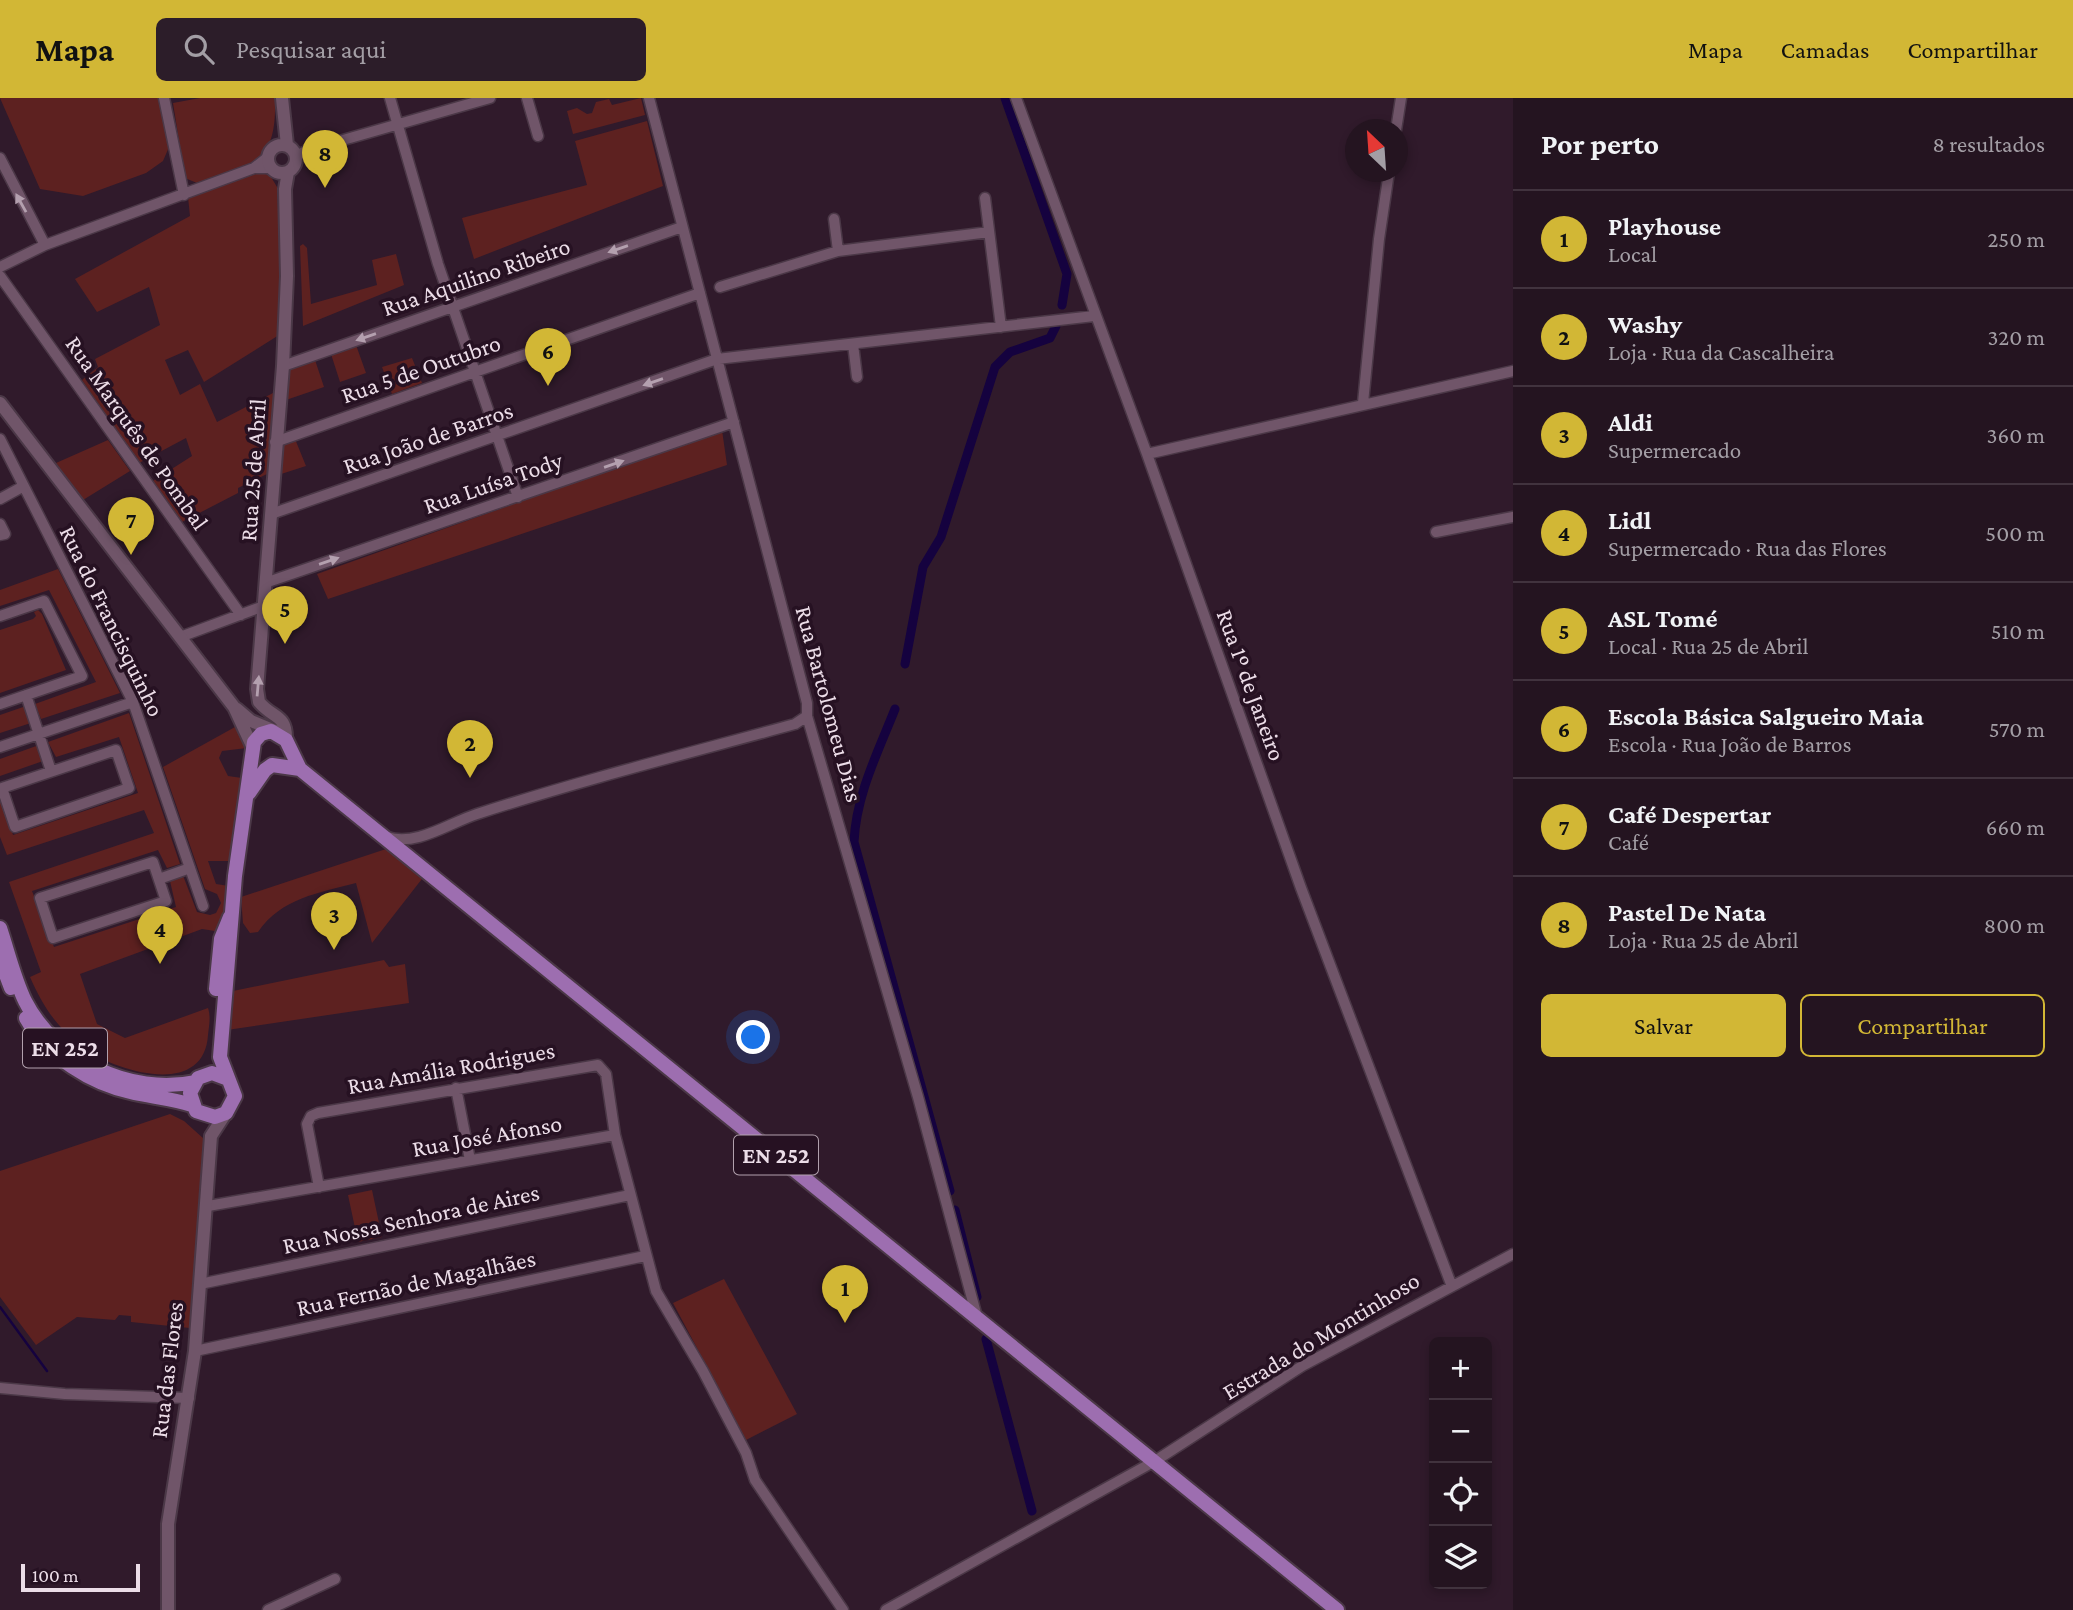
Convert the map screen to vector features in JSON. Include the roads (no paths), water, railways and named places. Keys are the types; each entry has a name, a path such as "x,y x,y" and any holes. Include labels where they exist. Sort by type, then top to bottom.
{"main road":[{"path":"226,1113 235,1096 220,1057 233,909 253,750 261,734 283,739 282,761 265,770 248,794"},
{"name":"EN 252","path":"283,739 300,769 1338,1610"},
{"name":"EN 252","path":"253,750 261,762 300,769"},
{"path":"197,1110 190,1093 213,1054 220,939 233,909"},
{"name":"EN 252","path":"0,929 25,1000 40,1024 84,1062 123,1079 165,1087 217,1074 228,1079"},
{"name":"EN 252","path":"0,960 17,1003 32,1030 56,1055 105,1084 215,1117 226,1113"}],"street":[{"path":"164,98 184,194"},
{"path":"276,167 282,146 282,98"},
{"path":"390,98 438,264 517,497"},
{"path":"296,156 490,98"},
{"path":"527,98 538,136"},
{"name":"Rua Bartolomeu Dias","path":"649,98 807,703 807,716 918,1097 977,1317"},
{"name":"Rua 1º de Janeiro","path":"1016,98 1147,454 1301,888 1451,1284"},
{"path":"1398,119 1401,98"},
{"path":"282,146 296,156"},
{"path":"0,267 45,245 254,168 295,165 296,156"},
{"path":"0,159 45,245"},
{"name":"Rua 25 de Abril","path":"276,167 285,189 287,276 283,366 257,696 264,708 283,721 286,727 283,739"},
{"path":"1363,403 1379,239 1388,182"},
{"path":"985,198 1001,327"},
{"path":"834,219 838,251"},
{"name":"Rua Aquilino Ribeiro","path":"283,366 682,227"},
{"path":"720,287 838,251 989,232"},
{"name":"Rua Marquês de Pombal","path":"0,276 241,615"},
{"name":"Rua 5 de Outubro","path":"275,442 700,293"},
{"name":"Rua João de Barros","path":"271,514 717,359 1094,316"},
{"path":"853,344 857,377"},
{"path":"1147,454 1513,371"},
{"name":"EN 252","path":"0,403 234,707 251,721 283,739"},
{"name":"Rua Luísa Tody","path":"265,583 734,422"},
{"name":"Rua do Francisquinho","path":"0,439 133,702 203,906"},
{"path":"0,499 22,487"},
{"path":"1436,532 1513,517"},
{"path":"0,523 5,534 0,535"},
{"path":"0,617 44,601 82,676 0,704"},
{"path":"180,637 264,606"},
{"path":"26,695 51,771"},
{"path":"0,747 133,702"},
{"name":"EN 252","path":"234,707 253,750"},
{"path":"383,836 400,841 424,836 458,820 556,788 795,724 807,716"},
{"path":"116,750 129,788 15,827 2,788 51,771 116,750"},
{"path":"416,862 412,850 424,836"},
{"path":"153,862 159,879 166,901 53,938 40,898 153,862"},
{"path":"159,879 190,868"},
{"name":"Rua Amália Rodrigues","path":"319,1186 307,1124 312,1116 456,1088 598,1066 606,1074 615,1135"},
{"path":"456,1088 470,1160"},
{"path":"197,1110 211,1136 226,1113"},
{"path":"615,1135 656,1291 703,1371 746,1453 755,1480 843,1610"},
{"name":"Rua José Afonso","path":"208,1206 615,1135"},
{"name":"Rua das Flores","path":"167,1610 170,1501 195,1352 208,1206 211,1136"},
{"name":"Rua Nossa Senhora de Aires","path":"200,1284 630,1195"},
{"name":"Estrada do Montinhoso","path":"886,1610 1155,1461 1302,1366 1451,1284 1513,1254"},
{"name":"Rua Fernão de Magalhães","path":"195,1352 645,1256"},
{"path":"0,1388 65,1394 189,1398"},
{"path":"268,1610 335,1579"}],"waterway":[{"path":"1005,98 1067,274 1062,305"},
{"path":"905,664 923,567 941,537 995,367 1010,352 1050,338 1056,326"},
{"path":"895,709 863,791 854,842 950,1191"},
{"path":"955,1210 977,1297"},
{"path":"0,1307 47,1371"},
{"path":"986,1339 1032,1511"}],"place":[{"name":"Pastel De Nata","path":"325,188"},
{"name":"Escola Básica Salgueiro Maia","path":"548,386"},
{"name":"Café Despertar","path":"131,555"},
{"name":"ASL Tomé","path":"285,644"},
{"name":"Washy","path":"470,778"},
{"name":"Aldi","path":"334,950"},
{"name":"Lidl","path":"160,964"},
{"name":"Playhouse","path":"845,1323"}]}
